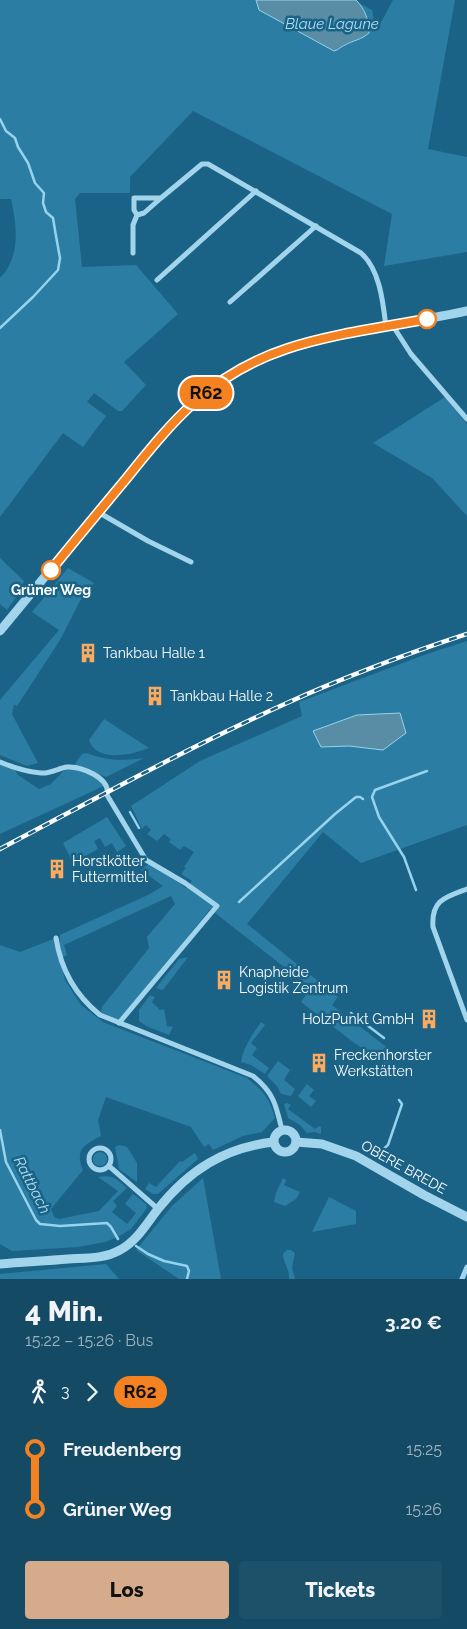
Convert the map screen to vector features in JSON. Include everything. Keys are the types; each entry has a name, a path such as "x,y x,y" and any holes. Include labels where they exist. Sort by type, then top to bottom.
{"street":[{"path":"137,215 144,213 202,164 208,164 361,252 372,267 390,326 411,354 467,419"},
{"path":"157,280 256,191"},
{"path":"137,215 134,210 134,198 161,198"},
{"path":"133,253 133,225 137,215"},
{"path":"230,302 316,226"},
{"path":"0,631 165,431 195,401 224,378 286,350 341,336 467,311"},
{"path":"98,512 148,541 191,562"},
{"path":"0,762 42,774 67,767 96,775 106,786 107,795 146,860 185,883 217,906 119,1024"},
{"path":"467,889 445,896 438,902 434,910 433,927 467,1020"},
{"path":"56,938 60,958 75,990 86,1004 100,1015 119,1024 234,1067 253,1076 268,1091 275,1102 282,1130"},
{"path":"282,1130 292,1133 296,1142 293,1149 284,1153 276,1149 273,1142 274,1136 282,1130"},
{"path":"0,1264 112,1254 130,1244 174,1190 205,1164 233,1151 273,1142"},
{"name":"OBERE BREDE","path":"296,1142 322,1144 356,1156 467,1217"},
{"path":"96,1148 106,1149 111,1158 109,1166 101,1171 94,1169 88,1160 90,1153 96,1148"},
{"path":"109,1166 158,1209"},
{"path":"462,1279 467,1266"}],"shaded area":[{"path":"0,0 256,0 259,10 334,51 369,33 368,20 359,3 372,10 375,25 379,26 393,0 455,0 428,149 467,157 467,252 384,266 392,214 193,111 130,177 130,193 80,193 75,199 82,267 136,265 178,314 124,362 146,385 122,411 118,411 94,393 87,402 106,416 83,447 63,433 0,517 0,278 11,260 16,240 16,230 11,199 0,199"},
{"path":"445,397 467,424 467,516 432,478 373,443"},
{"path":"0,558 24,581 17,596 7,610 0,604"},
{"path":"68,568 94,583 80,601 60,640 17,706 14,705 12,714 38,763 27,766 0,755 0,700 59,630 32,612"},
{"path":"467,641 467,825 361,863 323,832 247,924 338,997 332,1005 389,1049 390,1067 353,1042 301,1002 311,988 210,909 119,1023 100,1015 102,1007 149,948 147,937 175,904 171,896 64,945 67,955 60,959 65,980 81,1005 103,1022 247,1078 265,1095 275,1118 262,1132 243,1136 213,1150 209,1144 204,1147 191,1127 106,1097 98,1120 101,1136 83,1148 80,1157 83,1170 51,1209 54,1217 59,1219 99,1211 118,1191 98,1177 107,1176 117,1180 127,1188 113,1201 117,1206 112,1212 127,1224 136,1213 125,1204 133,1194 146,1204 147,1208 131,1229 105,1242 78,1247 12,1251 0,1244 0,945 20,952 56,938 59,954 60,935 150,894 163,886 141,870 150,863 186,888 192,881 181,874 194,852 184,846 180,850 169,842 171,839 164,834 157,841 147,834 151,830 146,825 142,829 131,806 200,761 302,716 299,702 424,655"},
{"path":"104,719 149,748 124,755 99,752 89,740"},
{"path":"87,753 116,760 144,758 106,777 78,767 75,764 82,754"},
{"path":"0,762 13,766 18,775 39,789 51,784 67,767 96,775 106,785 0,834"},
{"path":"107,817 126,846 117,852 112,843 105,847 100,838 94,841 98,849 73,863 63,843"},
{"path":"188,957 163,990 156,988 179,959"},
{"path":"150,995 155,997 152,1002 160,1010 164,1009 167,1026 173,1027 169,1035 146,1026 139,1021 139,1010"},
{"path":"261,1022 265,1025 251,1043 257,1048 252,1055 269,1068 265,1074 251,1065 241,1062 246,1046"},
{"path":"278,1061 290,1070 284,1080 295,1089 291,1096 281,1094 277,1086 267,1076"},
{"path":"307,1084 314,1090 309,1096 316,1101 311,1107 298,1096"},
{"path":"284,1104 291,1105 288,1109 315,1129 319,1126 321,1127 321,1134 315,1132 307,1133 300,1125 288,1118"},
{"path":"120,1145 127,1147 137,1163 137,1182 119,1169 115,1147"},
{"path":"97,1152 103,1152 107,1159 103,1166 97,1166 93,1162 93,1156"},
{"path":"195,1153 198,1159 158,1194 153,1194 145,1189 149,1183 156,1187 180,1161 182,1162"},
{"path":"203,1178 221,1279 179,1279 136,1250 172,1206"},
{"path":"283,1178 286,1180 284,1185 300,1192 296,1199 285,1206 274,1202"},
{"path":"329,1197 356,1211 356,1224 312,1232"},
{"path":"287,1250 295,1253 292,1268 295,1279 289,1279 283,1254"},
{"path":"106,1264 119,1279 0,1279 0,1274"}],"water":[{"name":"Blaue Lagune","path":"256,0 356,0 366,15 369,33 334,51 259,10"},
{"path":"400,713 406,733 383,750 349,746 321,747 313,731 357,715"}],"waterway":[{"path":"0,119 6,131 15,138 28,163 35,183 44,193 43,203 46,212 53,218 60,258 58,270 0,328"},
{"path":"416,890 404,857 379,817 372,797 375,790 427,771"},
{"path":"239,902 335,814 356,797 363,799"},
{"path":"130,812 139,828"},
{"path":"351,1013 384,1038"},
{"path":"371,1147 381,1151 388,1145 402,1104 399,1100"},
{"name":"Rattbach","path":"0,1130 6,1162 36,1220 40,1224 60,1226 107,1223 118,1239"},
{"name":"Rattbach","path":"136,1246 164,1261 187,1266 189,1271 187,1279"}],"railway":[{"path":"0,849 178,755 250,720 376,666 467,634"}],"bus line":[{"name":"R62","path":"51,570 165,431 195,401 224,378 286,350 341,336 427,319"}],"place":[{"name":"Grüner Weg","path":"51,570"},
{"name":"Tankbau Halle 1","path":"88,653"},
{"name":"Tankbau Halle 2","path":"155,696"},
{"name":"Horstkötter Futtermittel","path":"57,869"},
{"name":"Knapheide Logistik Zentrum","path":"224,980"},
{"name":"HolzPunkt GmbH","path":"429,1019"},
{"name":"Freckenhorster Werkstätten","path":"319,1063"}]}
